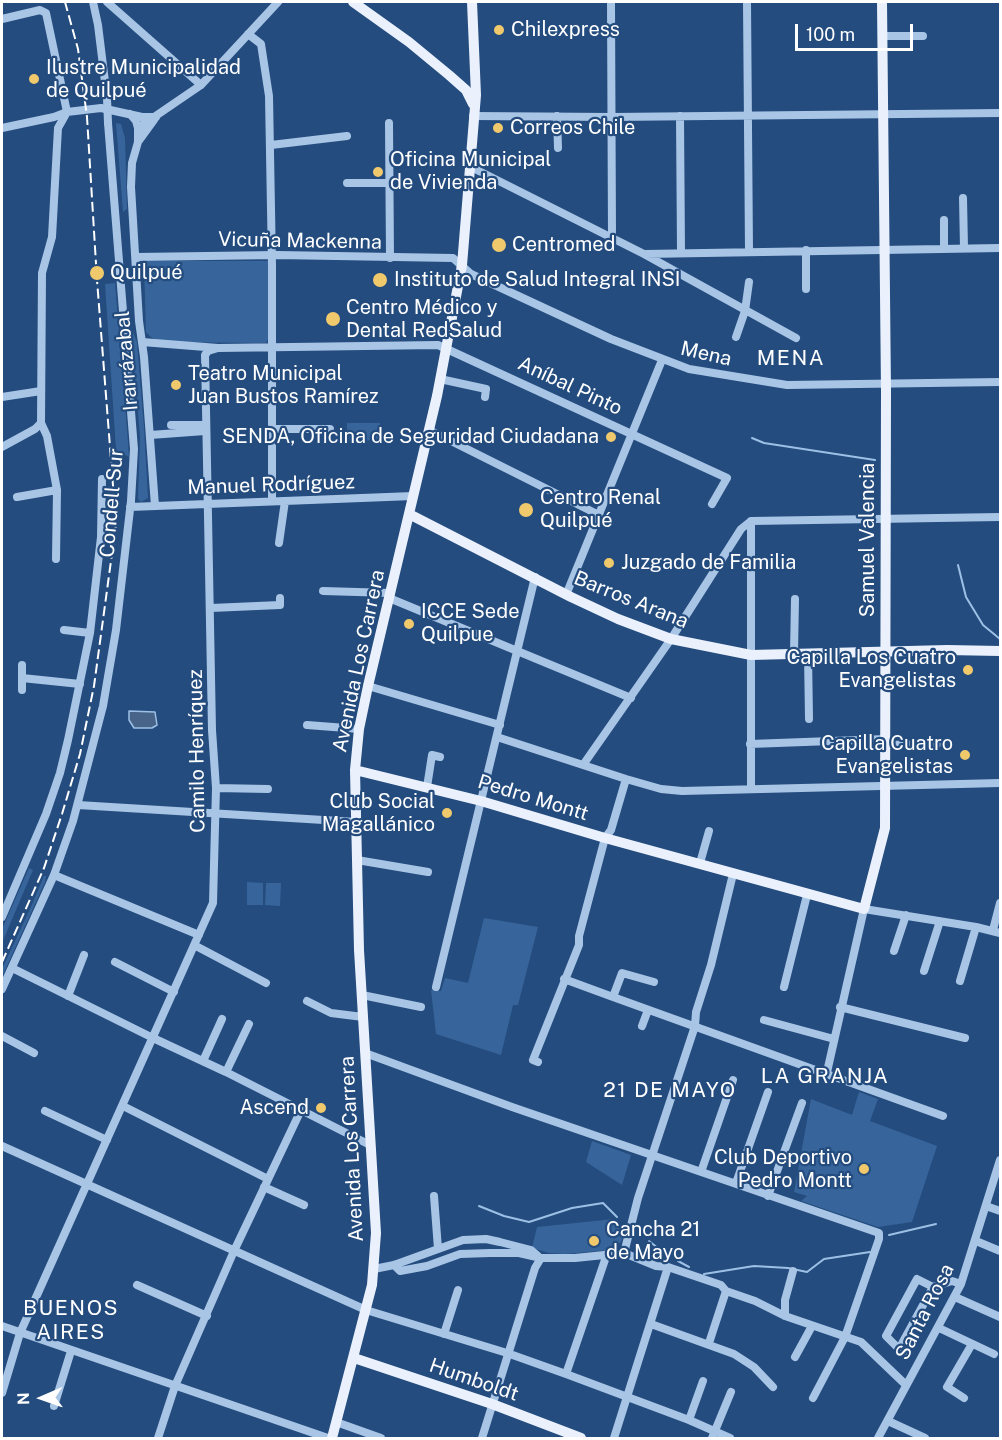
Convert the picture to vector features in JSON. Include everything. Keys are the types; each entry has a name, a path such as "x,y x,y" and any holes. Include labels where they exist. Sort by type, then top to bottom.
{"main road":[{"path":"353,2 409,42 451,76 466,90 473,112"},
{"name":"Avenida Los Carrera","path":"330,1438 366,1310 374,1269 376,1233 359,947 355,770 359,729 441,379 462,265 476,95 472,45 472,2"},
{"name":"Samuel Valencia","path":"864,909 885,828 886,384 882,2"},
{"path":"451,76 462,76 468,73 472,45"},
{"name":"Barros Arana","path":"409,514 566,595 618,619 671,639 751,655 947,650 1000,651"},
{"name":"Pedro Montt","path":"355,770 481,801 807,895 864,909"},
{"name":"Humboldt","path":"354,1358 492,1404 581,1438"}],"street":[{"name":"Condell Sur","path":"2,989 54,874 78,805 102,706 116,630 130,507 134,449 107,99 93,2"},
{"path":"107,2 201,85"},
{"path":"130,114 138,128 201,85 278,2"},
{"path":"611,2 612,237"},
{"path":"747,2 749,251"},
{"path":"2,19 40,10 46,13 67,112 58,128 52,237 42,273 41,423 47,436 57,490 56,559"},
{"path":"248,34 261,44 269,96 272,255 272,501"},
{"path":"883,36 923,36"},
{"path":"2,128 67,112 101,108 156,117"},
{"path":"473,112 612,117 1000,113"},
{"path":"557,116 558,148"},
{"path":"680,116 681,252"},
{"name":"Irarrázabal","path":"138,142 156,117"},
{"path":"389,123 390,258"},
{"name":"Irarrázabal","path":"138,128 138,142 132,163 131,187 155,506"},
{"path":"271,145 348,136"},
{"path":"471,167 612,237 796,338"},
{"path":"347,183 389,183"},
{"path":"963,198 964,248"},
{"path":"944,220 944,249"},
{"path":"644,254 1000,248"},
{"path":"806,250 806,289"},
{"name":"Vicuña Mackenna","path":"136,257 272,255 453,258 462,265"},
{"name":"Mena","path":"462,265 471,274 611,339 689,369 787,385 1000,382"},
{"path":"736,337 745,311 749,282"},
{"name":"Aníbal Pinto","path":"142,342 218,348 438,345 727,478 712,504"},
{"name":"Camilo Henríquez","path":"2,1393 3,1381 20,1333 213,903 216,788 212,730 205,355 208,351 218,348"},
{"path":"566,595 662,360"},
{"path":"441,379 486,389 485,397"},
{"path":"2,397 41,392"},
{"path":"2,447 35,429 41,423"},
{"path":"171,425 205,428"},
{"path":"150,435 205,428"},
{"path":"271,429 330,429"},
{"path":"429,430 599,515"},
{"path":"2,917 46,814 60,773 90,633 101,537 102,479"},
{"path":"18,497 57,490"},
{"name":"Manuel Rodríguez","path":"130,507 413,496"},
{"path":"279,543 285,501"},
{"path":"584,765 632,698 741,529 751,521 1000,517"},
{"path":"751,521 750,744 752,789"},
{"path":"436,987 535,577"},
{"path":"323,591 390,596 632,698"},
{"path":"211,608 280,605 280,598"},
{"path":"794,654 795,599"},
{"path":"64,630 90,633"},
{"path":"808,654 808,719"},
{"path":"22,665 22,690"},
{"path":"22,678 80,684"},
{"path":"368,686 500,725"},
{"path":"307,725 359,729"},
{"path":"497,737 626,779 661,789 682,791 1000,783"},
{"path":"750,744 886,742 938,744"},
{"path":"427,787 432,755 440,757"},
{"path":"538,1062 533,1060 579,945 579,936 605,838 611,830 626,779"},
{"path":"216,788 268,789"},
{"path":"78,805 356,822"},
{"path":"699,863 709,831"},
{"path":"357,860 428,872"},
{"path":"54,874 199,935"},
{"path":"624,1253 638,1198 695,1026 696,1012 711,965 734,874"},
{"path":"784,987 807,895"},
{"path":"997,931 1000,903"},
{"name":"Pedro Montt","path":"864,909 997,931"},
{"name":"Samuel Valencia","path":"826,1072 864,909"},
{"path":"894,951 906,915"},
{"path":"924,971 940,921"},
{"path":"960,981 976,927"},
{"path":"194,945 266,983"},
{"path":"68,996 84,955"},
{"path":"115,962 174,992"},
{"path":"12,968 370,1145"},
{"path":"613,997 622,973 654,982"},
{"path":"564,979 943,1116"},
{"path":"362,995 421,1007"},
{"path":"307,1001 330,1013 363,1017"},
{"path":"840,1007 965,1038"},
{"path":"642,1026 648,1010"},
{"path":"203,1061 222,1019"},
{"path":"765,1020 834,1039"},
{"path":"226,1072 249,1024"},
{"path":"2,1036 33,1053"},
{"path":"365,1053 879,1233 879,1239 845,1337 813,1398"},
{"path":"701,1172 733,1080"},
{"path":"736,1183 768,1092"},
{"path":"768,1196 802,1103"},
{"path":"123,1106 304,1205"},
{"path":"158,1438 175,1386 234,1251 301,1110"},
{"path":"45,1111 107,1140"},
{"path":"2,1146 366,1310 507,1353 689,1420 713,1435 730,1438"},
{"name":"Santa Rosa","path":"878,1438 961,1284 1000,1160"},
{"path":"434,1196 438,1249"},
{"path":"986,1206 1000,1211"},
{"path":"374,1269 394,1265 463,1240 486,1239 531,1250 541,1258"},
{"path":"975,1241 1000,1251"},
{"path":"394,1265 400,1271 427,1266 460,1254 519,1253 541,1258 575,1258 624,1253 656,1266 668,1267 721,1285 726,1291 755,1301 785,1317 861,1342 906,1385"},
{"path":"566,1374 607,1254"},
{"path":"482,1438 507,1353 535,1268 541,1258"},
{"path":"614,1438 668,1267"},
{"path":"785,1317 785,1300 793,1271"},
{"path":"933,1287 902,1352 886,1336 917,1279 933,1287 952,1281 961,1284"},
{"path":"137,1285 207,1316"},
{"path":"444,1334 458,1290"},
{"path":"709,1343 726,1291"},
{"path":"955,1297 1000,1317"},
{"path":"651,1324 709,1343 734,1354 754,1367 773,1387"},
{"path":"2,1326 330,1438"},
{"path":"795,1357 812,1326"},
{"path":"939,1328 994,1354"},
{"path":"964,1398 947,1387 972,1344"},
{"path":"54,1406 71,1351"},
{"path":"689,1420 704,1382"},
{"path":"713,1435 731,1392"},
{"path":"888,1420 925,1438"},
{"path":"336,1422 381,1438"}],"shaded area":[{"path":"116,123 121,124 125,138 127,209 123,212"},
{"path":"147,261 269,261 269,337 266,343 159,342 151,337 146,332 144,264"},
{"path":"115,283 129,457 116,450 105,284"},
{"path":"131,327 137,342 144,427 148,498 141,502 138,499 140,437"},
{"path":"347,423 380,423 380,440 347,441"},
{"path":"129,711 155,712 157,725 152,728 134,728 129,720"},
{"path":"29,868 33,870 2,943 2,929"},
{"path":"44,876 46,876 45,882 2,977 2,969"},
{"path":"247,882 263,883 263,905 247,905"},
{"path":"266,883 281,883 280,906 265,905"},
{"path":"484,918 538,927 518,1005 513,1005 501,1055 436,1034 431,990 441,991 445,978 468,983"},
{"name":"Club Deportivo Pedro Montt","path":"859,1092 878,1099 870,1121 937,1146 912,1222 878,1227 801,1201 807,1196 794,1192 811,1099 852,1115"},
{"path":"592,1141 631,1155 622,1185 586,1162"},
{"path":"614,1219 626,1229 621,1242 610,1250 565,1254 549,1253 532,1248 537,1227"}],"waterway":[{"path":"752,438 764,443 875,460"},
{"path":"958,565 966,597 983,625 1000,639"},
{"path":"479,1206 504,1216 529,1222 572,1208 603,1203 617,1217"},
{"path":"889,1235 936,1224"},
{"path":"649,1241 668,1256"},
{"path":"704,1274 754,1266 788,1268 807,1272 824,1259 870,1252"},
{"path":"678,1261 689,1267"}],"railway":[{"path":"2,962 44,868 80,754 94,686 116,524 87,117 78,49 65,2"}],"place":[{"name":"Chilexpress","path":"499,30"},
{"name":"Ilustre Municipalidad de Quilpué","path":"34,79"},
{"name":"Correos Chile","path":"498,128"},
{"name":"Oficina Municipal de Vivienda","path":"378,172"},
{"name":"Centromed","path":"499,245"},
{"name":"Quilpué","path":"97,273"},
{"name":"Instituto de Salud Integral INSI","path":"380,280"},
{"name":"Centro Médico y Dental RedSalud","path":"333,319"},
{"name":"Teatro Municipal Juan Bustos Ramírez","path":"176,385"},
{"name":"SENDA, Oficina de Seguridad Ciudadana","path":"611,437"},
{"name":"Centro Renal Quilpué","path":"526,510"},
{"name":"Juzgado de Familia","path":"609,563"},
{"name":"ICCE Sede Quilpue","path":"409,624"},
{"name":"Capilla Los Cuatro Evangelistas","path":"968,670"},
{"name":"Capilla Cuatro Evangelistas","path":"965,755"},
{"name":"Club Social Magallánico","path":"447,813"},
{"name":"Ascend","path":"321,1108"},
{"name":"Club Deportivo Pedro Montt","path":"864,1169"},
{"name":"Cancha 21 de Mayo","path":"594,1241"}],"district":[{"name":"MENA","path":"791,359"},
{"name":"LA GRANJA","path":"825,1077"},
{"name":"21 DE MAYO","path":"670,1091"},
{"name":"BUENOS AIRES","path":"71,1321"}]}
